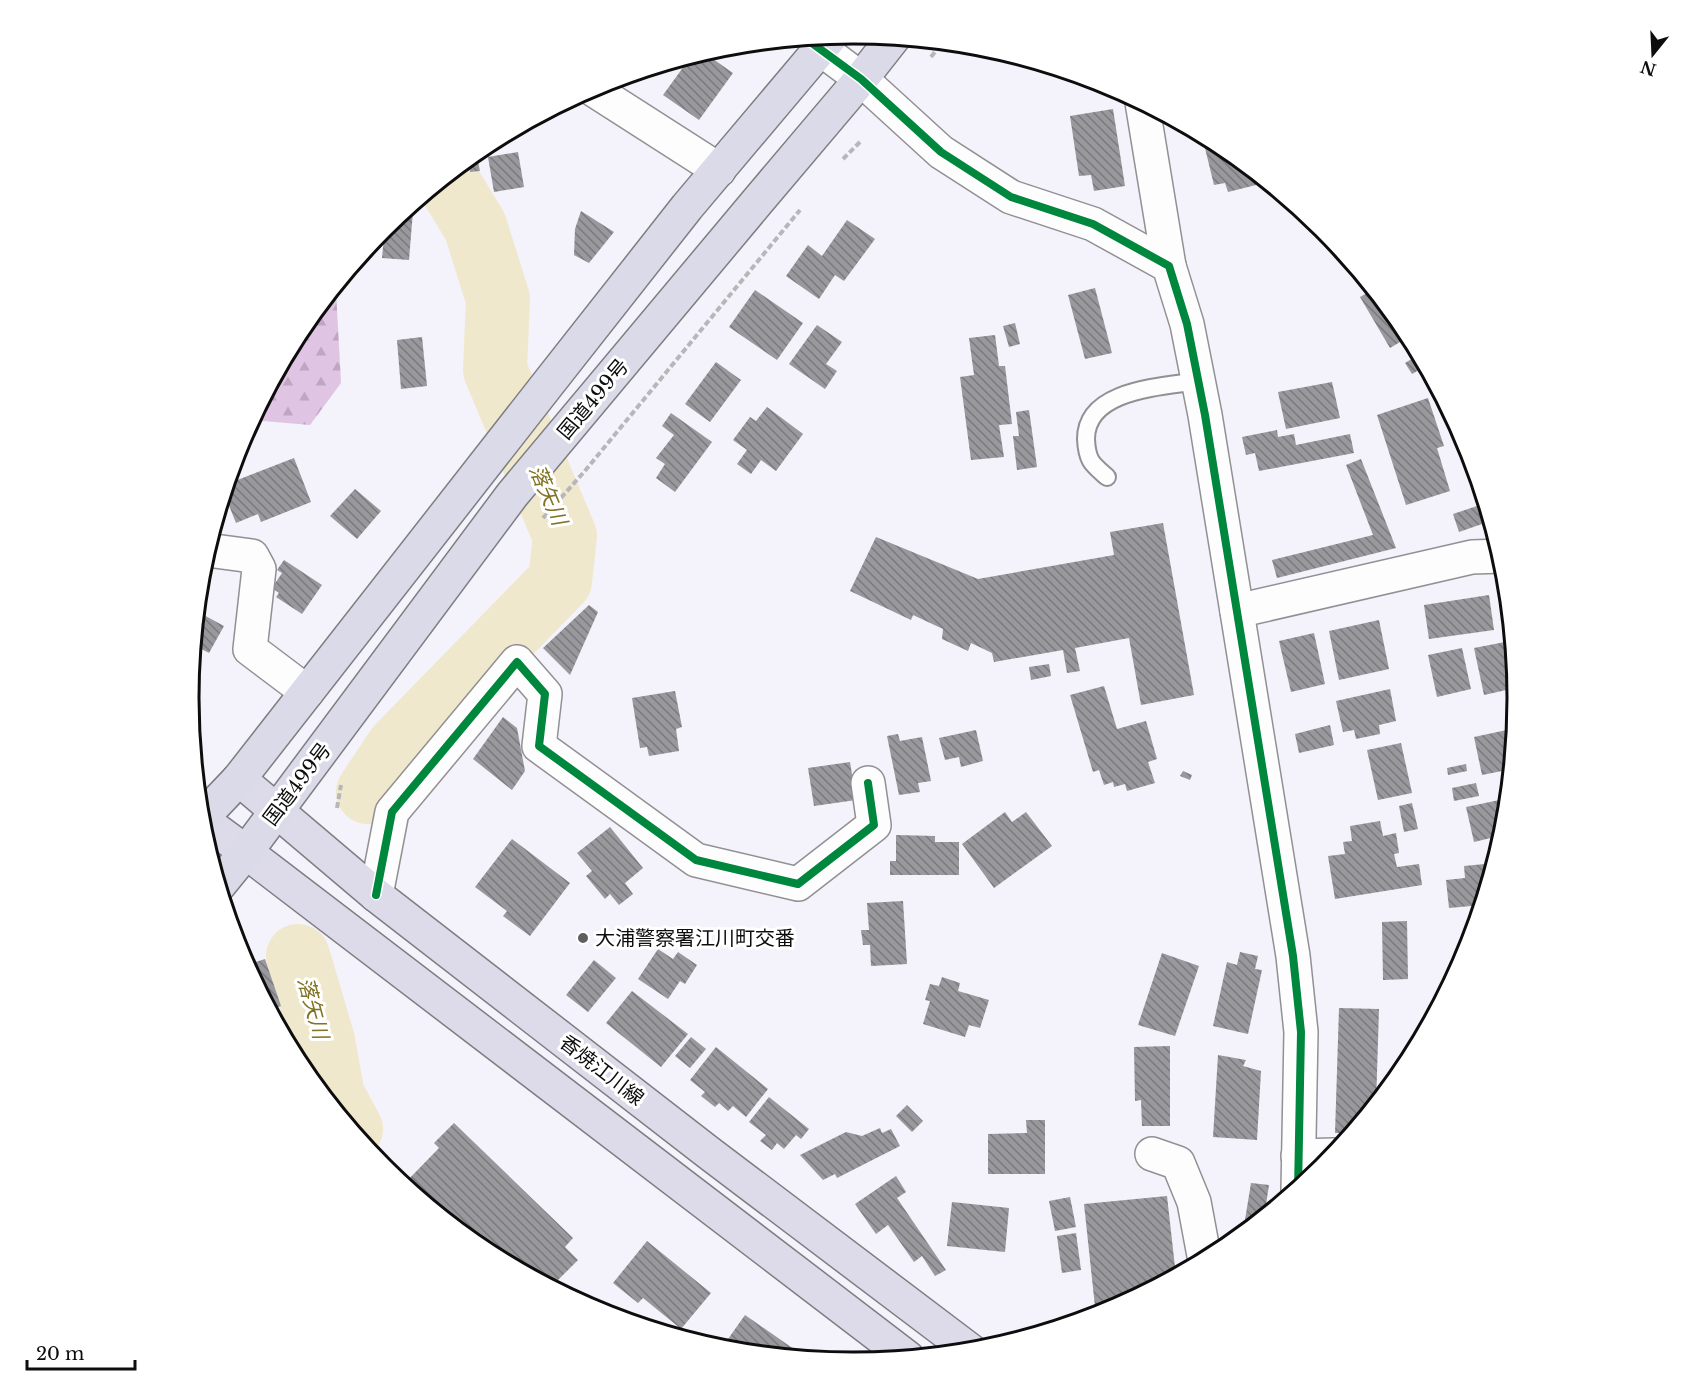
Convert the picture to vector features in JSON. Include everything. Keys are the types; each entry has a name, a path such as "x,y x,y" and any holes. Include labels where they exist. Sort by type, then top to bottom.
{"highway":[{"path":"210,811 239,779 816,45"},
{"name":"国道499号","path":"225,878 277,812 512,495 888,45"}],"main road":[{"name":"香焼江川線","path":"239,779 376,895 960,1344"},
{"path":"212,828 899,1351"}],"street":[{"path":"823,45 941,152 1011,198 1093,224 1169,266"},
{"path":"601,94 719,170"},
{"path":"1144,111 1169,266 1187,324 1198,381 1293,956 1301,1032 1298,1178"},
{"path":"216,551 252,556 259,569 250,649 307,692"},
{"path":"1237,611 1487,556"},
{"path":"376,895 392,812 517,662 545,694 539,746 696,860 798,884 874,825 868,783"},
{"path":"1152,1154 1178,1163 1194,1202 1203,1251"},
{"path":"1298,1156 1321,1155"}],"lane":[{"path":"1107,477 1090,463 1086,449 1086,433 1091,418 1106,402 1137,392 1198,381"}],"path":[{"path":"931,57 938,49"},
{"path":"839,163 861,141"},
{"path":"540,520 584,472 802,208"}],"green space":[{"path":"336,297 341,383 310,425 261,421 309,334"}],"building":[{"path":"713,59 733,73 699,120 663,95 684,66"},
{"path":"1113,109 1125,186 1094,191 1091,175 1079,176 1070,116"},
{"path":"1204,146 1259,184 1228,192 1225,183 1214,185"},
{"path":"518,152 524,187 494,192 488,157"},
{"path":"478,162 480,171 470,172 470,169"},
{"path":"581,211 614,232 589,263 574,255 575,229"},
{"path":"413,215 409,260 382,258 383,243"},
{"path":"847,220 875,239 844,281 835,275 819,299 786,276 808,245 822,256"},
{"path":"1095,288 1112,353 1085,359 1068,295"},
{"path":"755,290 803,323 777,360 729,327"},
{"path":"1367,293 1402,341 1390,348 1360,297"},
{"path":"1015,323 1020,344 1009,347 1003,326"},
{"path":"817,325 842,342 826,364 837,371 825,389 789,364"},
{"path":"995,335 999,366 1005,366 1012,424 999,425 1004,457 971,460 960,377 974,375 969,338"},
{"path":"422,337 427,386 401,389 397,340"},
{"path":"1413,358 1419,370 1412,374 1405,363"},
{"path":"716,362 741,380 710,422 685,404"},
{"path":"1332,382 1340,418 1286,429 1278,392"},
{"path":"1428,398 1444,446 1437,448 1450,491 1406,505 1377,415"},
{"path":"767,407 803,434 776,471 761,460 751,474 737,464 747,450 733,440 750,417 756,421"},
{"path":"1029,410 1037,467 1017,470 1013,436 1019,436 1016,412"},
{"path":"671,413 712,442 675,492 656,478 665,464 656,458 674,435 662,426"},
{"path":"1277,430 1278,437 1294,434 1296,445 1350,434 1354,453 1259,471 1255,453 1246,455 1242,437"},
{"path":"294,458 311,502 261,522 258,514 236,523 229,505 237,480"},
{"path":"1361,459 1396,548 1277,578 1272,560 1373,535 1346,465"},
{"path":"355,489 381,511 357,539 330,516"},
{"path":"1477,506 1482,524 1459,532 1453,514"},
{"path":"1163,523 1194,695 1141,705 1129,638 1075,648 1080,671 1067,673 1063,650 994,662 992,653 971,643 968,651 942,639 943,629 913,615 911,620 850,591 876,537 978,579 1114,555 1110,532"},
{"path":"284,560 322,585 302,614 276,597 279,593 272,588 282,573 277,570"},
{"path":"1489,595 1494,630 1429,639 1424,605"},
{"path":"589,605 598,612 570,675 543,648"},
{"path":"205,616 224,626 209,653 201,649"},
{"path":"1379,620 1389,669 1339,680 1329,631"},
{"path":"1314,633 1325,684 1291,692 1279,641"},
{"path":"1505,642 1508,690 1484,695 1474,648"},
{"path":"1462,648 1471,689 1437,697 1428,655"},
{"path":"1049,664 1051,676 1031,680 1029,667"},
{"path":"1104,686 1117,729 1146,721 1157,759 1148,762 1155,783 1127,791 1125,784 1114,787 1113,782 1104,785 1099,770 1093,772 1070,695"},
{"path":"1390,689 1396,721 1379,725 1380,734 1356,739 1354,730 1343,732 1336,701"},
{"path":"675,691 682,727 676,729 679,751 649,756 647,747 640,748 632,698"},
{"path":"503,717 517,728 525,771 512,790 473,759"},
{"path":"1330,725 1334,745 1299,753 1295,734"},
{"path":"976,730 983,761 961,767 959,757 945,760 939,738"},
{"path":"1507,730 1503,771 1482,775 1474,737"},
{"path":"898,734 900,741 922,737 931,781 918,783 920,792 899,795 887,736"},
{"path":"1401,743 1412,793 1378,800 1367,750"},
{"path":"850,762 856,800 814,806 808,768"},
{"path":"1466,764 1467,771 1448,775 1447,768"},
{"path":"1183,771 1192,775 1190,780 1180,776"},
{"path":"1476,783 1479,796 1454,801 1452,788"},
{"path":"1499,800 1492,838 1474,842 1466,807"},
{"path":"1412,803 1418,829 1404,832 1399,806"},
{"path":"1005,812 1012,822 1026,812 1052,846 994,888 962,844"},
{"path":"1380,821 1383,836 1396,833 1399,853 1394,854 1397,867 1419,864 1422,885 1335,899 1328,856 1345,854 1343,842 1352,841 1350,826"},
{"path":"610,827 643,868 625,883 633,894 619,905 610,894 605,899 586,876 592,871 577,853"},
{"path":"896,835 935,836 935,842 959,842 959,875 890,875 890,861 896,861"},
{"path":"512,839 570,883 530,936 503,916 507,911 475,887"},
{"path":"1487,864 1474,906 1449,908 1446,880 1465,878 1464,866"},
{"path":"903,901 907,964 871,966 870,945 863,945 861,930 869,930 867,903"},
{"path":"1407,921 1408,979 1383,980 1382,922"},
{"path":"658,949 673,959 678,952 697,965 685,984 680,981 668,999 638,979"},
{"path":"1240,952 1258,956 1255,969 1262,970 1248,1034 1213,1026 1227,962 1237,965"},
{"path":"1162,953 1199,966 1175,1036 1138,1025"},
{"path":"265,959 281,1006 277,1007 255,962"},
{"path":"594,960 616,978 588,1012 566,995"},
{"path":"942,977 960,983 958,991 989,1000 980,1028 969,1025 965,1037 923,1024 930,1001 925,1000 930,984 939,986"},
{"path":"632,991 688,1034 661,1067 606,1023"},
{"path":"1339,1008 1379,1009 1376,1091 1358,1115 1355,1115 1355,1119 1343,1133 1335,1133"},
{"path":"691,1037 706,1049 690,1068 675,1056"},
{"path":"1170,1046 1170,1126 1142,1126 1141,1100 1135,1101 1134,1047"},
{"path":"716,1047 768,1089 746,1117 733,1106 728,1111 719,1103 715,1107 701,1096 705,1092 690,1080"},
{"path":"1218,1055 1246,1060 1243,1066 1261,1071 1257,1140 1213,1137"},
{"path":"769,1097 809,1129 801,1139 796,1135 784,1149 777,1143 772,1150 760,1141 766,1135 749,1122"},
{"path":"907,1105 923,1121 912,1132 896,1116"},
{"path":"1026,1120 1045,1120 1045,1174 988,1174 988,1134 1027,1133"},
{"path":"454,1123 573,1238 565,1247 578,1260 557,1281 526,1265 455,1217 410,1178 439,1148 434,1143"},
{"path":"880,1128 882,1133 891,1129 900,1146 837,1178 835,1174 823,1180 800,1155 846,1132 862,1136"},
{"path":"896,1176 906,1192 897,1198 946,1270 935,1276 922,1256 914,1262 888,1225 876,1234 855,1204"},
{"path":"1251,1183 1269,1185 1266,1206 1245,1222"},
{"path":"1167,1196 1175,1268 1095,1306 1084,1204"},
{"path":"1070,1197 1076,1227 1055,1231 1049,1201"},
{"path":"952,1202 1009,1208 1005,1252 947,1246"},
{"path":"1076,1233 1081,1270 1062,1273 1057,1236"},
{"path":"647,1241 711,1293 681,1329 643,1298 638,1303 613,1283"},
{"path":"745,1315 794,1349 768,1347 727,1340"}],"waterway":[{"name":"落矢川","path":"368,792 398,747 560,581 565,536 495,370 498,299 475,226 449,184"},
{"name":"落矢川","path":"298,956 323,1041 333,1094"}],"cycle path":[{"path":"814,45 861,79 941,152 1011,197 1093,224 1169,266 1187,324 1205,415 1293,956 1301,1032 1298,1178"},
{"path":"376,895 392,812 517,662 545,694 539,746 696,860 798,884 874,825 868,783"}],"place":[{"name":"大浦警察署江川町交番","path":"583,938"}]}
